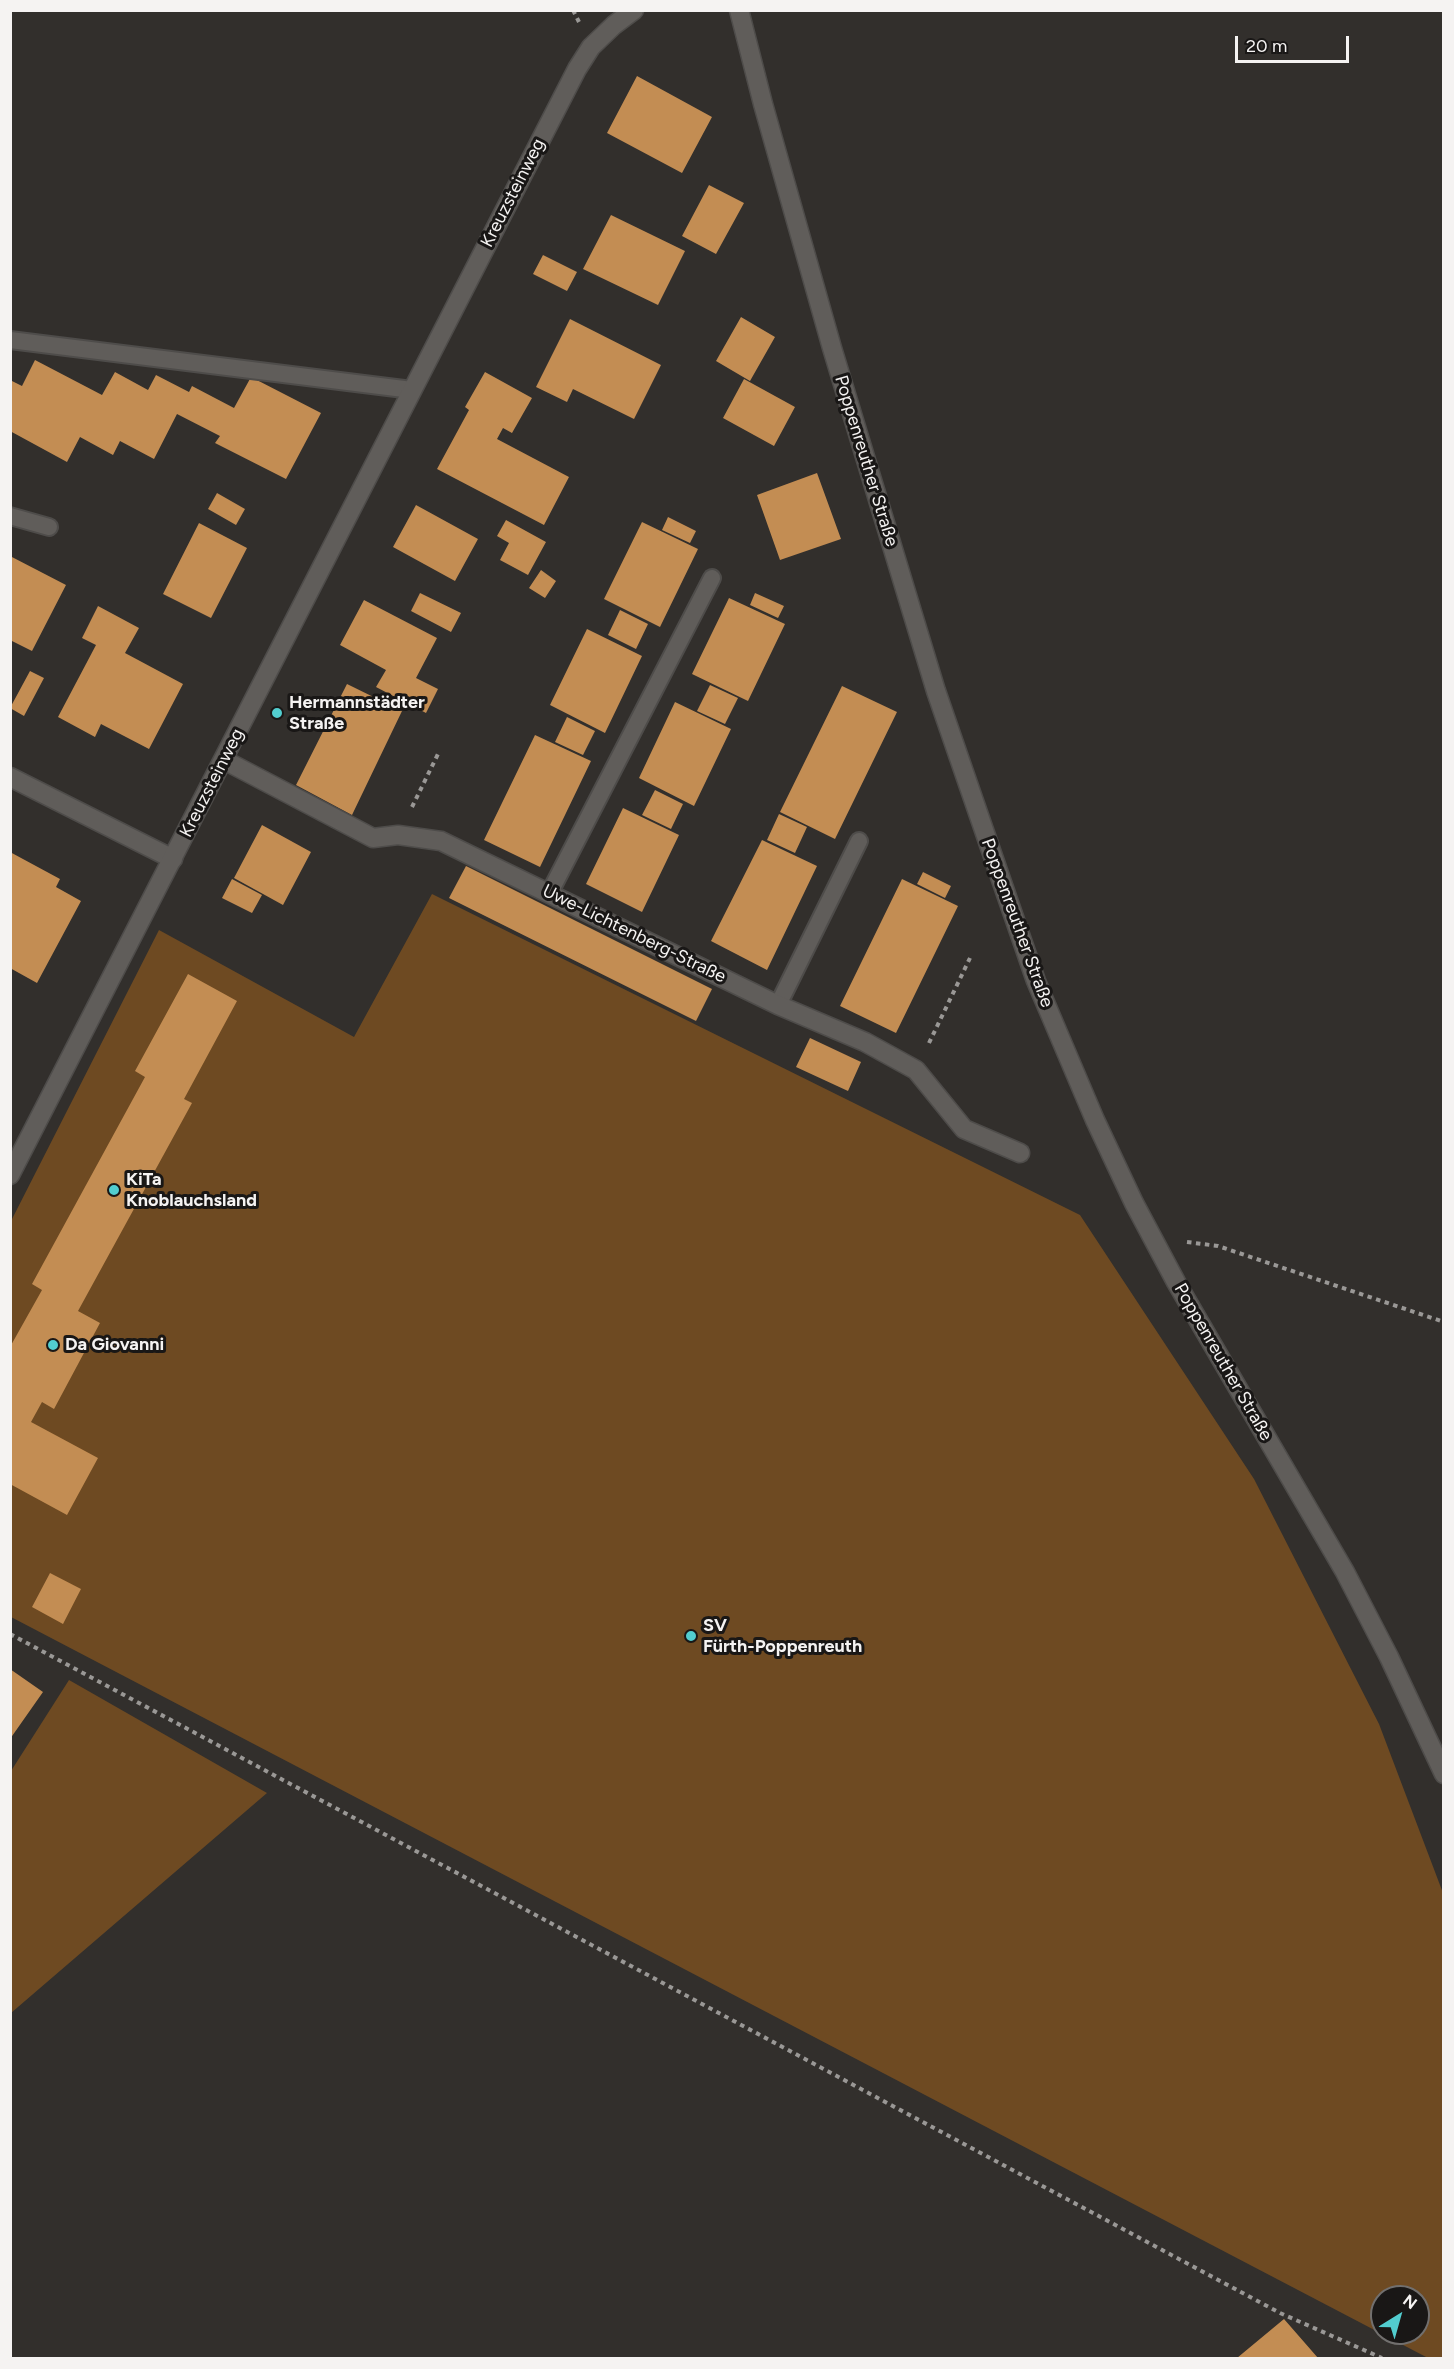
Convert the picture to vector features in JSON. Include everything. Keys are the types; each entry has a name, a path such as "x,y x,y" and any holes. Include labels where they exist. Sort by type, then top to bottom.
{"street":[{"name":"Kreuzsteinweg","path":"11,1172 577,69 591,46 634,10"},
{"name":"Poppenreuther Straße","path":"739,10 832,348 936,691 1036,981 1095,1120 1155,1242 1350,1583 1389,1657 1443,1774"},
{"name":"Uwe-Lichtenberg-Straße","path":"224,760 373,838 398,835 441,842 550,892 778,1005 865,1042 916,1070 964,1129 1020,1153"},
{"path":"10,777 173,859"}],"lane":[{"path":"10,340 412,390"},
{"path":"10,516 49,527"},
{"path":"550,892 712,578"},
{"path":"778,1005 859,841"}],"path":[{"path":"398,835 438,754"},
{"path":"916,1070 970,958"},
{"path":"1155,1242 1181,1241 1218,1246 1443,1322"},
{"path":"10,1634 1280,2313 1382,2358"}],"shaded area":[{"name":"SV Fürth-Poppenreuth","path":"432,894 1080,1215 1254,1479 1379,1724 1443,1893 1443,2358 1428,2358 1403,2345 1430,2345 1430,2285 1370,2285 1370,2328 11,1617 10,1223 159,930 354,1037"},
{"path":"69,1680 267,1793 11,2013 11,1771"}],"building":[{"path":"637,76 712,117 682,173 607,133"},
{"path":"709,185 744,203 716,254 682,236"},
{"path":"611,215 685,251 658,305 583,269"},
{"path":"543,255 577,272 567,291 533,274"},
{"path":"741,317 775,337 750,381 716,361"},
{"path":"570,319 661,365 634,419 573,389 567,402 536,387"},
{"path":"35,360 102,395 115,372 148,390 156,375 189,392 192,386 234,408 251,377 321,413 286,479 215,443 220,436 177,414 154,459 120,441 113,455 80,437 67,462 10,431 10,380 22,386"},
{"path":"485,372 532,398 512,433 503,428 497,439 569,477 544,525 437,469 469,410 465,407"},
{"path":"744,379 795,407 774,446 723,418"},
{"path":"817,473 841,539 780,560 757,495"},
{"path":"217,493 245,509 236,525 208,509"},
{"path":"416,505 478,539 455,581 393,547"},
{"path":"668,517 696,531 690,543 662,530"},
{"path":"506,520 546,542 528,575 500,560 509,543 497,536"},
{"path":"642,522 698,549 660,627 604,599"},
{"path":"199,523 247,548 211,618 163,594"},
{"path":"10,556 66,585 32,651 10,640"},
{"path":"541,570 556,581 545,598 529,588"},
{"path":"420,593 461,613 451,632 411,611"},
{"path":"755,593 784,606 778,618 750,605"},
{"path":"729,598 785,624 748,701 692,674"},
{"path":"364,600 437,638 416,678 438,689 426,713 376,687 386,670 340,645"},
{"path":"98,606 139,628 125,653 183,684 149,749 101,724 95,737 58,717 96,645 82,638"},
{"path":"620,610 648,624 636,649 608,635"},
{"path":"587,629 642,656 605,733 550,705"},
{"path":"30,671 44,678 24,716 10,708"},
{"path":"347,684 402,711 352,815 296,785"},
{"path":"710,685 738,698 725,724 697,711"},
{"path":"842,686 897,712 835,839 780,812"},
{"path":"675,702 731,729 694,806 639,778"},
{"path":"567,717 595,731 583,755 555,742"},
{"path":"535,735 591,761 540,867 484,840"},
{"path":"655,790 683,804 671,829 642,815"},
{"path":"623,808 679,835 642,912 586,884"},
{"path":"779,814 807,827 795,853 767,840"},
{"path":"262,825 311,852 283,905 234,878"},
{"path":"762,840 817,866 767,970 711,941"},
{"path":"10,852 60,879 56,887 81,901 37,983 10,968"},
{"path":"466,866 712,989 696,1021 449,898"},
{"path":"923,872 951,886 945,898 917,884"},
{"path":"232,879 262,895 252,913 222,898"},
{"path":"902,879 958,906 896,1033 840,1006"},
{"path":"188,974 237,1001 184,1099 192,1103 78,1311 100,1323 54,1409 42,1402 31,1422 98,1458 67,1515 10,1484 10,1347 42,1290 32,1284 145,1077 135,1071"},
{"path":"810,1038 861,1062 848,1091 796,1067"},
{"path":"50,1573 81,1589 63,1624 32,1607"},
{"path":"10,1669 43,1692 10,1739"},
{"path":"1284,2319 1318,2358 1237,2358"}],"place":[{"name":"Hermannstädter Straße","path":"277,713"},
{"name":"KiTa Knoblauchsland","path":"114,1190"},
{"name":"Da Giovanni","path":"53,1345"},
{"name":"SV Fürth-Poppenreuth","path":"691,1636"}]}
